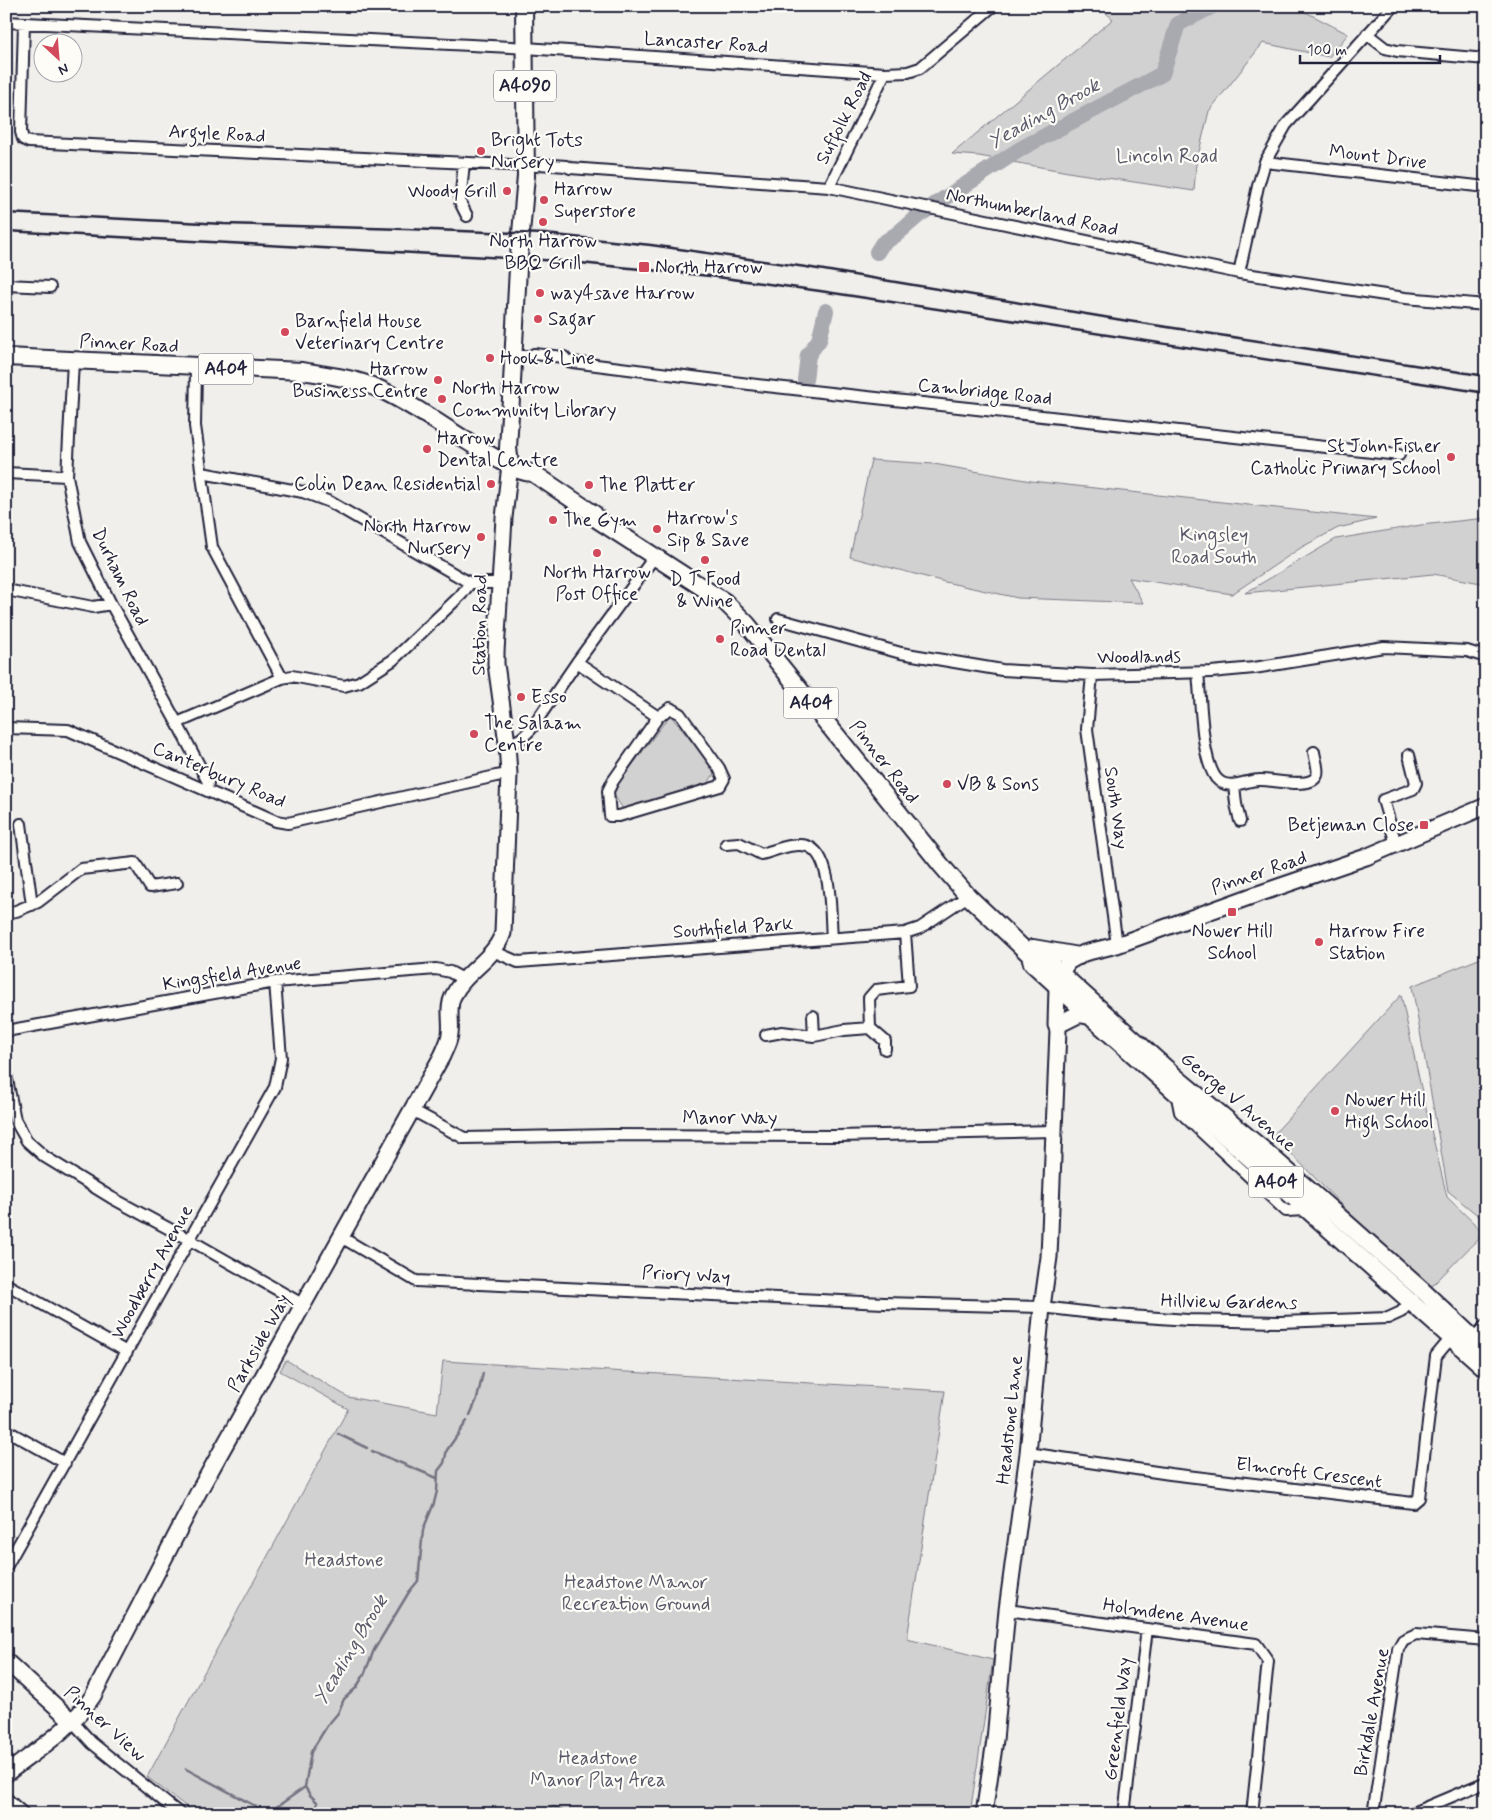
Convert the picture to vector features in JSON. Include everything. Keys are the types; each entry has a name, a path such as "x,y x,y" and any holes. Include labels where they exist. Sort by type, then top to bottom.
{"main road":[{"name":"A4090","path":"524,6 531,166"},
{"name":"Station Road","path":"510,465 508,448 522,356 518,268 531,166"},
{"name":"Pinner Road","path":"6,357 196,368 302,371 343,378 367,385 401,400 479,450 525,473 533,472 594,514 598,520 725,602 747,624 905,821 968,896 1025,951 1032,963 1063,984"},
{"path":"1025,951 1084,954"},
{"name":"George V Avenue","path":"1063,984 1090,1016 1486,1369"},
{"name":"George V Avenue","path":"1063,984 1266,1152 1424,1291 1482,1346"},
{"path":"1060,1026 1077,1015 1090,1016"},
{"path":"1261,1169 1266,1152"}],"street":[{"name":"Suffolk Road","path":"829,188 885,73 908,72 920,68 993,6"},
{"path":"1239,273 1265,162 1286,125 1393,6"},
{"name":"Lancaster Road","path":"6,22 525,49 885,73"},
{"name":"Argyle Road","path":"24,22 21,132 23,139 29,142 531,166"},
{"path":"1368,34 1385,48 1397,52 1486,59"},
{"path":"464,162 460,202 467,216"},
{"name":"Mount Drive","path":"1265,162 1486,187"},
{"name":"Northumberland Road","path":"531,166 829,188 1239,273 1405,298 1486,305"},
{"path":"6,285 50,287"},
{"name":"Cambridge Road","path":"522,356 534,354 564,357 566,360 780,388 1399,455"},
{"name":"Durham Road","path":"73,361 68,476 80,542 111,604 208,782 206,791"},
{"path":"196,368 195,426 212,547 282,678"},
{"name":"Station Road","path":"463,979 500,943 503,933 509,774 507,743 496,664 500,583 510,465"},
{"path":"6,472 68,476"},
{"path":"202,473 303,492 330,502 470,583 500,583"},
{"path":"507,743 523,739 532,729 577,662 655,556"},
{"path":"177,723 282,678 292,676 344,686 359,682 393,660 461,595 470,583"},
{"path":"6,590 94,607 111,604"},
{"name":"Woodlands","path":"778,619 794,625 901,653 1002,670 1092,675 1198,673 1254,668 1384,648 1467,651 1486,657"},
{"path":"789,635 794,625"},
{"path":"577,662 658,717"},
{"path":"1198,673 1205,741 1212,770 1224,784 1234,785 1259,780 1293,783 1311,781 1317,776 1318,772 1314,752"},
{"name":"South Way","path":"1092,675 1087,729 1117,945"},
{"path":"670,708 680,714 719,768 724,779 720,786 620,816 610,816 608,791 658,717 670,708"},
{"name":"Canterbury Road","path":"6,728 68,730 276,821 288,823 509,774"},
{"path":"1396,844 1383,800 1413,789 1416,783 1409,755"},
{"path":"1234,785 1240,822"},
{"name":"Pinner Road","path":"1084,954 1117,945 1249,896 1366,857 1486,806"},
{"path":"21,824 32,905"},
{"path":"726,844 739,843 762,854 796,845 808,846 817,854 827,871 832,938"},
{"path":"6,913 38,902 81,869 135,863 150,887 177,883"},
{"name":"Southfield Park","path":"493,951 518,962 905,933 920,928 968,896"},
{"path":"870,1028 870,998 876,990 909,986 905,933"},
{"path":"1063,984 1074,969 1087,958 1084,954"},
{"name":"Kingsfield Avenue","path":"6,1031 275,982 436,969 450,972 463,979"},
{"name":"Parkside Way","path":"6,1774 64,1731 84,1710 93,1696 198,1491 304,1305 447,1046 450,1033 450,1004 452,996 463,979"},
{"name":"Woodberry Avenue","path":"6,1567 276,1087 281,1058 275,982"},
{"name":"Headstone Lane","path":"984,1814 995,1740 1007,1610 1028,1453 1042,1307 1049,1257 1063,984"},
{"path":"813,1016 814,1036"},
{"path":"766,1035 782,1032 814,1036 844,1030 870,1028 885,1041 885,1049"},
{"path":"6,1074 15,1120 27,1140 45,1157 112,1198 304,1305"},
{"name":"George V Avenue","path":"1176,1092 1180,1112 1286,1211 1307,1210"},
{"name":"Manor Way","path":"412,1110 464,1138 611,1135 838,1136 1054,1132"},
{"name":"Priory Way","path":"341,1236 416,1281 874,1302 1042,1307"},
{"path":"6,1284 127,1352"},
{"name":"Hillview Gardens","path":"1042,1307 1101,1314 1188,1320 1280,1322 1388,1318 1401,1312 1410,1302"},
{"path":"1482,1346 1486,1325"},
{"name":"Elmcroft Crescent","path":"1028,1453 1170,1474 1413,1503 1419,1498 1436,1356 1451,1338"},
{"path":"6,1430 65,1463"},
{"name":"Holmdene Avenue","path":"1007,1610 1256,1644 1268,1661 1252,1814"},
{"name":"Greenfield Way","path":"1124,1814 1147,1629"},
{"name":"Birkdale Avenue","path":"1375,1814 1374,1808 1398,1649 1403,1640 1416,1634 1486,1640"},
{"name":"Pinner View","path":"6,1661 92,1743 180,1814"},
{"path":"1410,1814 1486,1782"},
{"path":"6,1798 24,1814"}],"green space":[{"name":"Lincoln Road","path":"1098,6 1294,6 1348,34 1329,57 1263,43 1209,111 1196,164 1194,191 1074,173 979,156 952,154 1113,19"},
{"name":"Kingsley Road South","path":"871,460 934,464 1031,481 1376,519 1338,528 1302,547 1232,594 1129,578 1143,603 1018,598 945,582 850,557"},
{"path":"1486,518 1486,584 1433,574 1245,593 1336,539 1421,525"},
{"path":"670,715 716,771 708,783 623,809 612,792"},
{"path":"1486,956 1486,1222 1448,1191 1412,986"},
{"path":"1401,995 1447,1197 1484,1233 1429,1289 1363,1227 1273,1135"},
{"name":"Headstone Manor Recreation Ground","path":"286,1360 348,1397 437,1413 443,1361 945,1391 907,1639 993,1660 970,1814 196,1814 147,1777 348,1409 280,1371"}],"waterway":[{"name":"Yeading Brook","path":"877,252 882,244 919,215 1022,148 1162,74 1178,24 1213,6"},
{"name":"Yeading Brook","path":"805,380 808,355 819,340 826,311"},
{"name":"Yeading Brook","path":"470,1415 477,1399 483,1373"},
{"name":"Yeading Brook","path":"317,1814 317,1802 305,1787 311,1752 327,1726 338,1713 344,1699 356,1688 364,1675 374,1650 409,1592 418,1581 423,1530 434,1503 438,1471 444,1463 447,1450 467,1421"},
{"path":"338,1434 367,1448"},
{"path":"372,1451 437,1478"},
{"path":"186,1769 268,1813 305,1787"},
{"name":"Yeading Brook","path":"536,1814 554,1807 565,1812 592,1812 593,1814"}],"railway":[{"path":"6,213 224,224 545,234 651,245 806,267 1128,321 1486,376"},
{"path":"6,231 560,261 710,276 820,291 1486,393"}],"place":[{"name":"Bright Tots Nursery","path":"481,151"},
{"name":"Woody Grill","path":"507,191"},
{"name":"Harrow Superstore","path":"544,200"},
{"name":"North Harrow BBQ Grill","path":"543,222"},
{"name":"North Harrow","path":"644,267"},
{"name":"way4save Harrow","path":"540,293"},
{"name":"Sagar","path":"538,319"},
{"name":"Barnfield House Veterinary Centre","path":"285,332"},
{"name":"Hook & Line","path":"490,358"},
{"name":"Harrow Business Centre","path":"438,380"},
{"name":"North Harrow Community Library","path":"442,399"},
{"name":"Harrow Dental Centre","path":"427,449"},
{"name":"St John Fisher Catholic Primary School","path":"1451,457"},
{"name":"Colin Dean Residential","path":"491,484"},
{"name":"The Platter","path":"589,485"},
{"name":"The Gym","path":"553,520"},
{"name":"Harrow's Sip & Save","path":"657,529"},
{"name":"North Harrow Nursery","path":"481,537"},
{"name":"North Harrow Post Office","path":"597,553"},
{"name":"D T Food & Wine","path":"705,560"},
{"name":"Pinner Road Dental","path":"720,639"},
{"name":"Esso","path":"521,697"},
{"name":"The Salaam Centre","path":"474,734"},
{"name":"VB & Sons","path":"947,784"},
{"name":"Betjeman Close","path":"1424,825"},
{"name":"Nower Hill School","path":"1232,912"},
{"name":"Harrow Fire Station","path":"1319,942"},
{"name":"Nower Hill High School","path":"1335,1111"}],"park label":[{"name":"Headstone","path":"344,1560"},
{"name":"Headstone Manor Play Area","path":"598,1769"}]}
